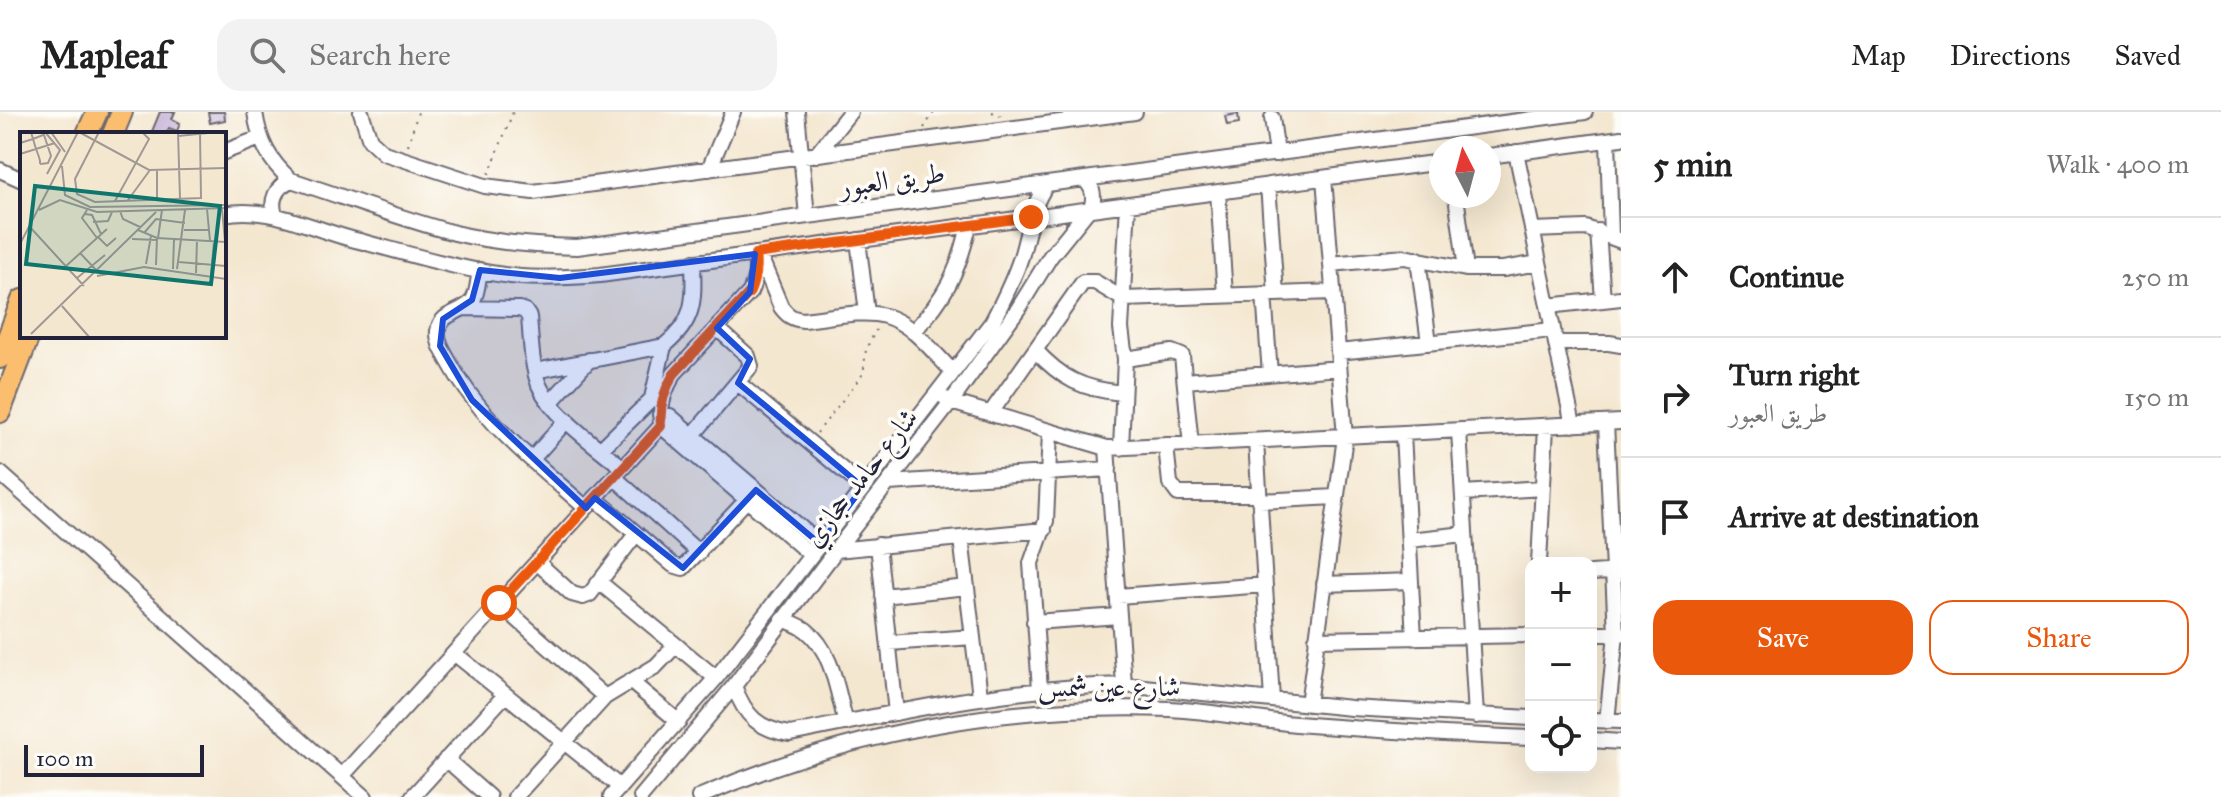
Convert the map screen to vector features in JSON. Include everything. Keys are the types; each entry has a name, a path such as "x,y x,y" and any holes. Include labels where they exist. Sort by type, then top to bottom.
{"highway":[{"path":"88,132 97,112"},
{"path":"0,358 20,305"},
{"path":"0,412 29,341"}],"street":[{"path":"255,112 260,138 272,162 291,180 275,194 275,215"},
{"path":"361,112 367,134 384,153 485,186 518,191 549,191 1075,116 1135,112"},
{"path":"709,169 733,112"},
{"path":"797,112 809,156 807,216"},
{"path":"809,156 850,112"},
{"name":"طريق العبور","path":"291,180 454,233 536,246 577,247 1585,112"},
{"path":"1272,118 1277,154"},
{"path":"226,151 260,138"},
{"path":"1501,154 1614,139 1610,237 1603,300"},
{"path":"1516,152 1573,425"},
{"name":"طريق العبور","path":"226,214 255,211 480,270 519,277 560,278 1429,164"},
{"path":"0,170 20,179"},
{"path":"1308,704 1345,437 1324,178"},
{"path":"1084,179 1093,193 1088,209"},
{"name":"شارع حامد حجازي","path":"616,792 716,678 992,322 1020,261 1031,217 1047,184"},
{"path":"1268,185 1270,374"},
{"path":"1218,192 1225,295"},
{"path":"1124,685 1109,469 1125,359 1121,328 1128,204"},
{"path":"1458,208 1466,269"},
{"name":"شارع حامد حجازي","path":"641,797 734,686 951,402 1018,309 1050,257 1088,209"},
{"path":"913,332 934,310 950,284 962,255 969,225"},
{"path":"1532,230 1575,227 1610,237"},
{"path":"858,240 867,313"},
{"path":"757,254 781,307 794,319 867,313 884,315 913,332 953,372"},
{"path":"596,445 667,385 750,292 755,280 757,254"},
{"path":"1331,264 1404,257 1466,269 1503,269 1539,263"},
{"path":"1418,259 1429,343"},
{"path":"535,371 664,346 679,334 689,319 694,301 693,262"},
{"path":"480,270 476,295 468,305 443,319 438,332 440,346 472,400 492,424 532,459 678,568 688,565 751,495"},
{"path":"990,414 1083,282 1095,282 1123,299 1333,292"},
{"path":"1548,306 1621,298"},
{"path":"463,308 525,311 529,317 535,371 550,403 596,445 618,472 699,553"},
{"path":"693,435 749,370 750,359 717,328"},
{"path":"1338,352 1429,343 1555,337 1621,345"},
{"path":"652,398 664,346"},
{"path":"1035,350 1052,368 1073,382 1097,390 1122,393"},
{"path":"1125,359 1179,353 1183,359 1191,445"},
{"path":"550,403 589,360"},
{"path":"1185,381 1339,368"},
{"path":"738,383 863,487"},
{"path":"342,776 664,419 667,385"},
{"path":"938,393 951,402 1114,448 1614,423 1618,634 1614,721"},
{"path":"664,419 693,435 751,495"},
{"path":"664,419 816,550"},
{"path":"532,459 567,420"},
{"path":"1539,557 1546,426"},
{"path":"1459,431 1476,716"},
{"path":"1040,689 1031,563 1044,530 1050,432"},
{"path":"1403,434 1414,638"},
{"path":"1256,441 1272,700"},
{"path":"1166,446 1170,483 1178,494 1259,498 1335,497"},
{"path":"889,483 1109,469"},
{"path":"0,473 365,797"},
{"path":"1463,493 1543,488"},
{"path":"836,550 1044,530"},
{"path":"537,562 575,596 587,596 636,534"},
{"path":"1409,540 1465,534"},
{"path":"961,538 980,696"},
{"path":"878,545 896,713"},
{"path":"1597,573 1617,571"},
{"path":"1324,584 1411,581"},
{"path":"599,582 716,678"},
{"path":"1118,596 1265,585"},
{"path":"883,596 967,587"},
{"path":"499,603 605,697"},
{"path":"1034,622 1119,616"},
{"path":"783,619 804,629 818,642 828,658 846,723"},
{"path":"1597,634 1618,634"},
{"path":"1316,639 1525,635"},
{"path":"889,643 973,637"},
{"path":"515,797 605,697 656,666 676,645"},
{"path":"454,653 565,742 616,792"},
{"path":"630,681 679,722"},
{"name":"شارع عين شمس","path":"734,686 740,702 760,725 790,734 980,696 1040,689 1124,685 1308,704 1525,718"},
{"path":"412,797 505,695"},
{"name":"شارع عين شمس","path":"699,797 802,757 874,737 948,722 1023,712 1098,708 1173,709 1292,723 1525,738"},
{"path":"1597,740 1621,742"},
{"path":"446,759 489,797"}],"path":[{"path":"403,159 418,112"},
{"path":"485,186 513,112"},
{"path":"809,443 862,375 866,349 884,315"}],"highlighted area":[{"path":"755,254 750,292 717,328 750,359 738,383 863,487 820,544 756,490 683,568 595,498 586,508 472,400 440,346 443,319 472,300 480,270 560,278"}],"building":[{"path":"160,112 175,112 172,119 180,123 177,131 169,128 167,132 152,132"},
{"path":"208,112 224,112 225,120 210,123"},
{"path":"1238,114 1239,123 1227,125 1225,116"}],"route":[{"path":"499,603 661,426 660,415 667,385 750,292 757,267 755,254 1031,217"}]}
